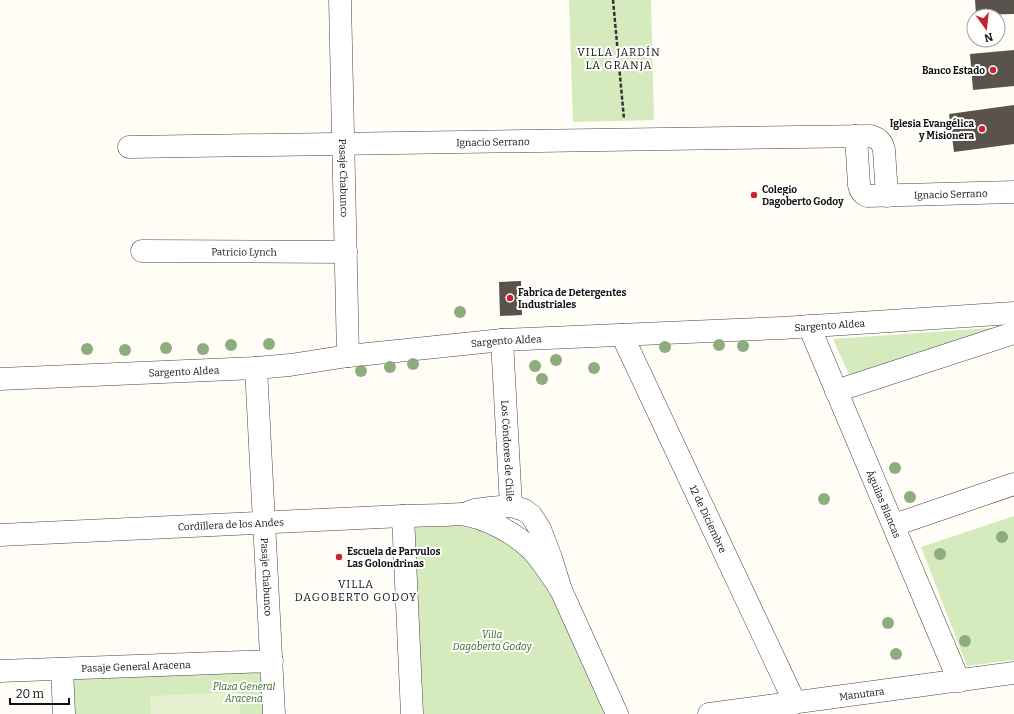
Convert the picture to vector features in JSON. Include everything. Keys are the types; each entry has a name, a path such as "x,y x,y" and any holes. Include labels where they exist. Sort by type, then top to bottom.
{"street":[{"name":"Pasaje Chabunco","path":"340,0 348,356"},
{"name":"Ignacio Serrano","path":"129,147 870,136 875,137 883,144 887,196 1014,192"},
{"name":"Patricio Lynch","path":"142,251 346,252"},
{"name":"Sargento Aldea","path":"0,379 256,368 290,365 348,356 502,340 809,326 1014,313"},
{"name":"Águilas Blancas","path":"809,326 959,681"},
{"path":"836,391 1014,333"},
{"name":"12 de Diciembre","path":"622,335 794,703"},
{"name":"Los Cóndores de Chile","path":"502,340 511,506 524,510 531,515 540,529 561,590 617,714"},
{"name":"Pasaje Chabunco","path":"256,368 274,714"},
{"path":"894,525 1014,484"},
{"name":"Cordillera de los Andes","path":"0,535 461,514 475,510 511,506"},
{"name":"Cordillera de los Andes","path":"461,514 479,518 506,532"},
{"path":"403,516 412,714"},
{"name":"Los Cóndores de Chile","path":"506,532 522,542 531,550 545,566 561,590"},
{"name":"Pasaje General Aracena","path":"0,671 272,661"},
{"path":"62,669 64,714"},
{"name":"Manutara","path":"709,714 1014,674"}],"path":[{"path":"613,0 626,140"}],"green space":[{"path":"569,0 651,0 654,120 573,122"},
{"path":"1004,327 851,379 833,339"},
{"path":"1014,516 1014,660 967,666 921,547"},
{"name":"Villa Dagoberto Godoy","path":"461,526 484,532 504,540 528,561 551,594 566,622 604,714 422,714 412,527"},
{"name":"Plaza General Aracena","path":"265,670 267,714 75,714 73,679"},
{"path":"239,692 240,714 151,714 150,696"}],"building":[{"path":"975,0 1014,0 1014,14 1006,14 1006,8 976,8"},
{"name":"Banco Estado","path":"1014,50 1014,86 973,90 970,54"},
{"name":"Iglesia Evangélica y Misionera","path":"1014,105 1014,144 954,152 949,114"},
{"name":"Fabrica de Detergentes Industriales","path":"521,281 522,315 500,316 499,282"}],"place":[{"name":"Banco Estado","path":"993,70"},
{"name":"Iglesia Evangélica y Misionera","path":"982,129"},
{"name":"Colegio Dagoberto Godoy","path":"754,195"},
{"name":"Fabrica de Detergentes Industriales","path":"510,298"},
{"name":"Escuela de Parvulos Las Golondrinas","path":"339,557"}],"district":[{"name":"VILLA JARDÍN LA GRANJA","path":"619,58"},
{"name":"VILLA DAGOBERTO GODOY","path":"356,590"}]}
